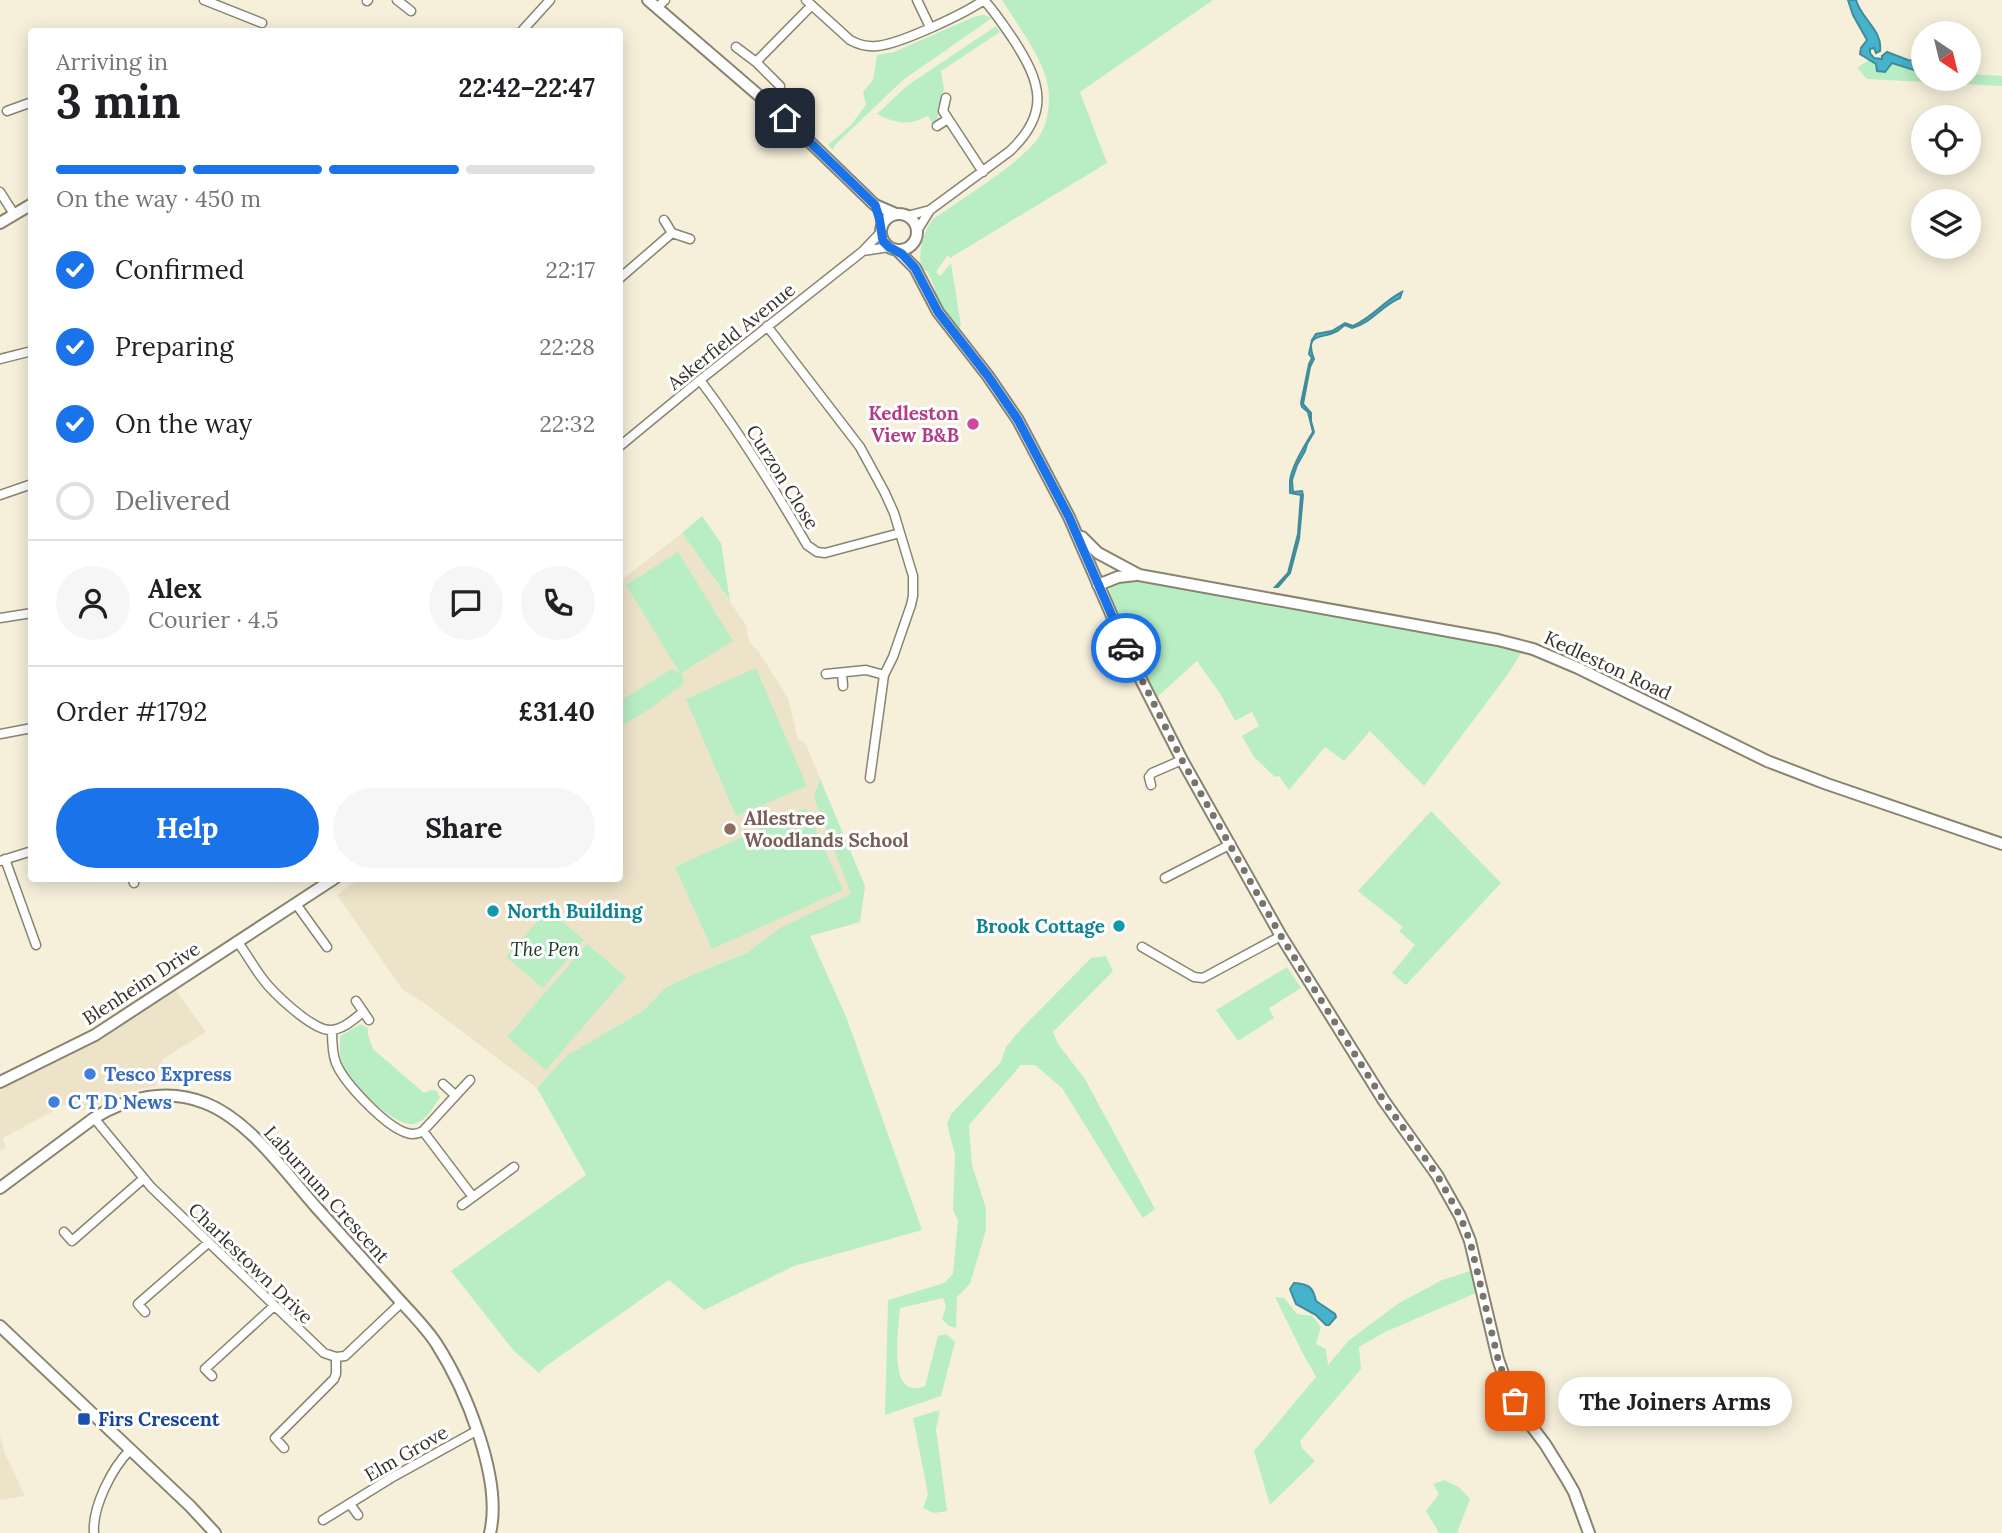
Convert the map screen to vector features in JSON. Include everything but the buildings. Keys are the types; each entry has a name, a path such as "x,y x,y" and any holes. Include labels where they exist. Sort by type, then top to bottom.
{"street":[{"path":"204,0 262,23"},
{"path":"397,0 411,11"},
{"path":"525,28 550,0"},
{"path":"648,0 661,4 875,205 915,223 917,231"},
{"path":"918,0 930,27"},
{"path":"756,62 808,3 850,40 869,47 896,42 962,13 984,0 1028,63 1036,82 1038,100 1031,126 1022,139 983,172 930,210 917,231 914,243 906,249 893,249 883,241 875,205"},
{"path":"736,47 780,86"},
{"path":"946,99 943,111 983,172"},
{"path":"7,111 28,103"},
{"path":"937,126 948,119"},
{"path":"0,192 14,214"},
{"path":"0,223 28,206"},
{"path":"881,230 885,220 930,210"},
{"path":"664,220 672,233 690,239"},
{"name":"Askerfield Avenue","path":"623,444 863,251 881,230"},
{"path":"623,275 672,233"},
{"name":"Kedleston Road","path":"914,243 915,268"},
{"name":"Askerfield Avenue","path":"863,251 893,249"},
{"name":"Kedleston Road","path":"893,249 915,268 938,312 1018,420 1075,530 1096,581 1139,575 1497,640 1533,649 1578,668 1767,761 2002,844"},
{"path":"767,326 860,447 885,493 913,576 913,596 884,676 870,778"},
{"path":"0,359 28,352"},
{"name":"Curzon Close","path":"700,380 732,424 812,549 825,553 900,533"},
{"path":"0,495 28,485"},
{"name":"Kedleston Road","path":"1075,530 1090,547 1139,575"},
{"path":"1119,565 1096,581 1132,662 1182,760 1281,936 1384,1101 1437,1175 1460,1216 1470,1241 1498,1359 1508,1388 1574,1492 1589,1533"},
{"path":"0,618 28,614"},
{"path":"826,674 866,670 884,676"},
{"path":"842,673 843,686"},
{"path":"0,734 28,729"},
{"path":"863,744 875,745"},
{"path":"1151,785 1149,777 1153,773 1182,760"},
{"path":"1165,878 1231,844"},
{"path":"28,851 2,860 36,945"},
{"name":"Blenheim Drive","path":"0,1082 95,1035 329,882"},
{"path":"296,904 327,947"},
{"path":"1142,947 1194,978 1203,978 1281,936"},
{"path":"237,942 276,993 313,1023 331,1030 341,1028 363,1012"},
{"path":"356,1001 369,1020"},
{"path":"331,1030 335,1062 343,1075 372,1108 407,1133 418,1134 423,1131 470,1080"},
{"path":"443,1084 455,1095"},
{"name":"Laburnum Crescent","path":"0,1188 94,1118 128,1101 177,1095 194,1099 229,1115 265,1149 437,1344 484,1448 490,1478 490,1533"},
{"name":"Charlestown Drive","path":"94,1118 144,1179 208,1243 316,1347 336,1357"},
{"path":"423,1131 473,1197"},
{"path":"462,1205 514,1167"},
{"path":"64,1232 72,1241 144,1179"},
{"path":"145,1312 138,1304 208,1243"},
{"path":"284,1448 275,1438 334,1379 336,1357 345,1356 401,1303"},
{"path":"212,1376 205,1369 274,1306"},
{"path":"0,1326 190,1506 215,1533"},
{"name":"Elm Grove","path":"324,1520 391,1478 478,1430"},
{"path":"94,1533 93,1522 105,1488 122,1458 130,1450"},
{"name":"Elm Grove","path":"350,1504 358,1515"}],"shaded area":[{"name":"Allestree Woodlands School","path":"682,533 746,625 749,641 788,698 798,740 805,742 865,886 860,922 747,953 666,987 643,1011 566,1056 537,1088 402,989 337,895 355,882 623,882 623,579"},
{"path":"175,989 206,1032 163,1059 156,1086 118,1094 83,1111 70,1102 3,1138 6,1149 0,1151 0,1088 91,1045"},
{"path":"0,1436 5,1454 25,1496 0,1500"}],"green space":[{"path":"1002,0 1213,0 1080,92 1107,163 950,258 948,255 936,272 940,276 951,263 961,326 957,330 934,295 935,288 927,271 922,269 921,250 926,230 933,219 1001,172 1026,151 1041,134 1047,118 1049,100 1041,66 1032,46"},
{"path":"976,16 992,18 903,80 835,145 833,150 828,145 851,125 866,105 863,92 873,80 877,55 894,52"},
{"path":"996,26 1000,32 941,71 944,89 938,107 938,118 932,123 928,116 902,122 877,114 908,85"},
{"path":"1869,60 1876,64 1877,70 1886,71 1892,63 1911,69 1911,81 1867,79 1857,68"},
{"path":"1981,75 2002,76 2002,86 1981,85"},
{"path":"702,516 721,543 730,601 682,533"},
{"path":"678,552 733,641 681,673 684,683 623,725 623,699 672,669 680,673 626,585"},
{"path":"1136,578 1523,650 1424,786 1370,731 1344,761 1325,747 1289,790 1279,776 1275,777 1254,757 1242,736 1259,726 1252,712 1235,721 1197,661 1156,698 1119,622 1110,594 1110,586 1115,582"},
{"path":"756,668 807,786 736,816 686,699"},
{"path":"820,779 865,886 860,922 810,936 847,1019 922,1230 794,1266 704,1310 669,1280 539,1373 514,1351 451,1271 586,1175 537,1088 566,1056 643,1011 666,987 747,953 780,928 851,894 814,797"},
{"path":"806,808 843,890 712,949 675,867"},
{"path":"1431,811 1501,883 1406,985 1392,973 1415,945 1399,931 1403,927 1358,891"},
{"name":"The Pen","path":"548,909 584,940 543,988 506,957"},
{"path":"587,944 626,977 546,1070 507,1037"},
{"path":"1106,956 1113,971 1053,1032 1058,1044 1085,1079 1155,1209 1143,1218 1062,1088 1035,1065 1021,1065 969,1125 972,1165 986,1208 986,1230 970,1284 957,1297 956,1328 949,1326 942,1319 946,1306 943,1298 900,1308 897,1360 904,1383 913,1388 925,1386 938,1336 946,1334 955,1342 941,1396 885,1415 888,1300 944,1283 953,1274 958,1220 953,1210 955,1155 947,1124 951,1114 1001,1062 1006,1047 1021,1029 1091,958"},
{"path":"1287,967 1301,988 1269,1008 1274,1018 1238,1041 1216,1010"},
{"path":"361,1024 368,1028 373,1049 424,1093 437,1091 440,1097 423,1120 414,1124 406,1123 386,1113 365,1094 344,1068 340,1036"},
{"path":"1470,1271 1476,1293 1385,1332 1359,1347 1361,1369 1300,1441 1302,1448 1315,1461 1270,1505 1254,1451 1316,1377 1275,1297 1284,1298 1297,1314 1312,1316 1321,1327 1316,1344 1326,1349 1328,1365 1348,1341 1399,1303 1442,1280"},
{"path":"940,1410 936,1429 947,1511 934,1513 923,1508 928,1494 913,1418"},
{"path":"1444,1480 1459,1487 1470,1499 1457,1533 1439,1533 1426,1511 1439,1494 1433,1484"}],"water":[{"path":"1848,0 1856,0 1878,37 1880,51 1876,53 1874,48 1870,49 1874,58 1882,59 1887,52 1911,60 1911,69 1892,63 1885,72 1877,71 1876,64 1860,54 1867,40"},
{"path":"1402,292 1400,298 1359,326 1352,328 1345,325 1336,331 1316,338 1311,345 1314,359 1303,404 1311,413 1314,432 1292,480 1293,492 1302,491 1303,495 1299,539 1290,573 1275,587 1288,573 1298,534 1301,495 1290,493 1290,481 1296,463 1313,432 1308,412 1301,403 1312,358 1309,354 1312,340 1316,334 1332,331 1345,323 1353,326 1360,323"},
{"path":"1294,1283 1310,1287 1316,1301 1335,1314 1336,1317 1329,1325 1296,1304 1290,1289"}],"way so far":[{"path":"1126,648 1182,760 1281,936 1384,1101 1437,1175 1460,1216 1479,1274 1498,1359 1515,1401"}],"place":[{"name":"Kedleston View B&B","path":"973,424"},
{"name":"Allestree Woodlands School","path":"730,829"},
{"name":"North Building","path":"493,911"},
{"name":"Brook Cottage","path":"1119,926"},
{"name":"Tesco Express","path":"90,1074"},
{"name":"C T D News","path":"54,1102"},
{"name":"The Joiners Arms","path":"1515,1401"},
{"name":"Firs Crescent","path":"84,1419"}],"route":[{"path":"785,118 875,205 883,241 902,254 915,268 938,312 1011,409 1069,517 1126,648"}]}
